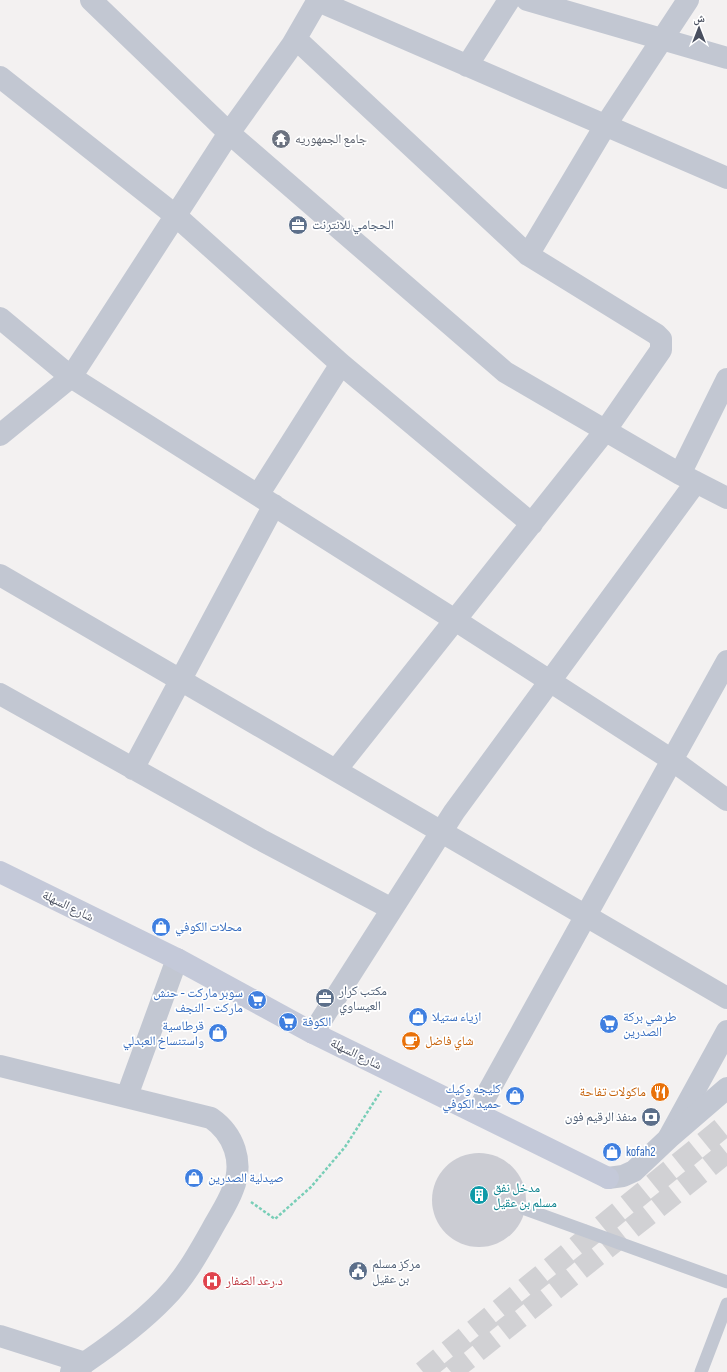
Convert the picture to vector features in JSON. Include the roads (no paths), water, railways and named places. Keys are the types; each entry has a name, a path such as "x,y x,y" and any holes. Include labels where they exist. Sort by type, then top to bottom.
{"main road":[{"name":"شارع السهلة","path":"0,872 176,959 313,1033 477,1112 608,1178"}],"street":[{"path":"91,0 229,133 505,372 605,431 688,478 727,498"},
{"path":"467,66 509,0"},
{"path":"527,0 727,58"},
{"path":"528,256 606,126 661,39 688,0"},
{"path":"0,435 71,377 229,133 296,39 318,1 727,178"},
{"path":"296,39 528,256 656,334 660,339 661,350 605,431 336,770"},
{"path":"0,77 176,216 341,364 532,524"},
{"path":"0,318 71,377 455,620 672,760 727,800"},
{"path":"133,769 180,679 266,500 341,364"},
{"path":"313,1033 442,832 550,682 688,478 727,379"},
{"path":"0,574 727,998"},
{"path":"477,1112 727,660"},
{"path":"0,694 263,841 392,909"},
{"path":"127,1096 176,959"},
{"path":"669,1138 721,1049 727,1031"},
{"path":"0,1066 127,1096 211,1118 220,1124 230,1137 236,1152 237,1173 233,1189 194,1261 164,1299 127,1331 78,1367 0,1336"},
{"path":"608,1178 623,1176 634,1171 669,1138 727,1088"}],"lane":[{"path":"525,1209 727,1282"},
{"path":"701,1372 727,1304"}],"tunnel":[{"path":"423,1372 727,1124"},
{"path":"451,1372 727,1152"}],"place":[{"name":"جامع الجمهوريه","path":"281,139"},
{"name":"الحجامي للانترنت","path":"298,225"},
{"name":"محلات الكوفي","path":"161,927"},
{"name":"مكتب كرار العيساوي","path":"325,998"},
{"name":"سوبر ماركت - حنش ماركت - النجف","path":"257,1000"},
{"name":"ازياء ستيلا","path":"418,1017"},
{"name":"الكوفة","path":"288,1022"},
{"name":"طرشي بركة الصدرين","path":"609,1024"},
{"name":"قرطاسية واستنساخ العبدلي","path":"218,1033"},
{"name":"شاي فاضل","path":"411,1041"},
{"name":"ماكولات تفاحة","path":"660,1092"},
{"name":"كليجه وكيك حميد الكوفي","path":"515,1096"},
{"name":"منفذ الرقيم فون","path":"651,1117"},
{"name":"kofah2","path":"612,1152"},
{"name":"صيدلية الصدرين","path":"194,1178"},
{"name":"مدخل نفق مسلم بن عقيل","path":"479,1195"},
{"name":"مركز مسلم بن عقيل","path":"358,1271"},
{"name":"د.رعد الصفار","path":"212,1281"}]}
